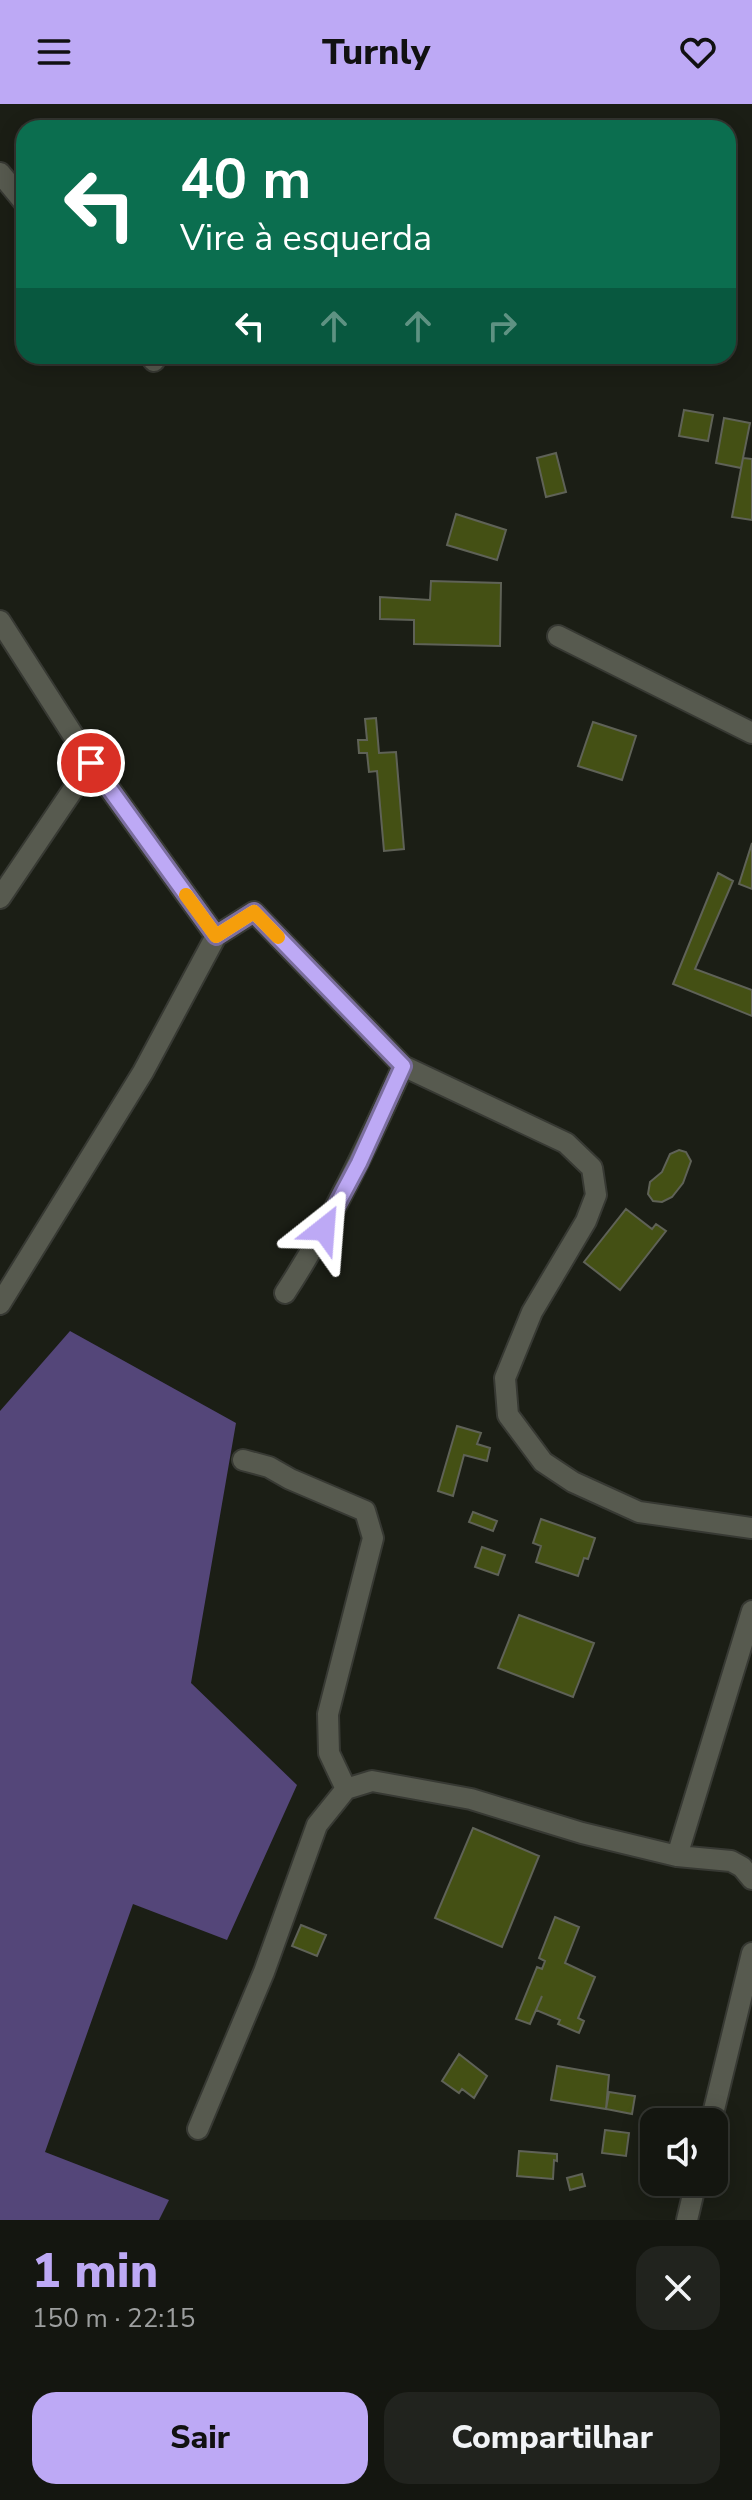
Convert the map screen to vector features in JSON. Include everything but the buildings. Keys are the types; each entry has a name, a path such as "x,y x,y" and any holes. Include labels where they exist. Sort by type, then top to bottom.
{"street":[{"path":"0,173 16,192"},
{"path":"0,621 91,763 216,936"},
{"path":"558,636 752,733"},
{"path":"0,898 91,763"},
{"path":"0,1304 143,1072 216,936 254,912 403,1066 566,1143 592,1168 596,1195 586,1221 532,1312 505,1378 508,1415 543,1462 573,1482 639,1512 752,1528"},
{"path":"285,1293 313,1250 359,1163 403,1066"},
{"path":"243,1460 269,1467 365,1511 373,1538 328,1714 329,1753 346,1789"},
{"path":"677,1856 752,1611"},
{"path":"198,2129 264,1972 317,1825 346,1789 372,1781 471,1799 582,1833 677,1856 731,1861 742,1867 752,1879"},
{"path":"714,2108 752,1953"},
{"path":"687,2220 693,2196"}],"shaded area":[{"path":"70,1331 236,1423 191,1683 297,1785 227,1940 133,1904 45,2152 169,2200 159,2220 0,2220 0,1411"}],"slow traffic":[{"path":"186,895 216,936 254,912 278,937"}],"route":[{"path":"91,763 216,936 254,912 403,1066 359,1163 324,1229"}]}
